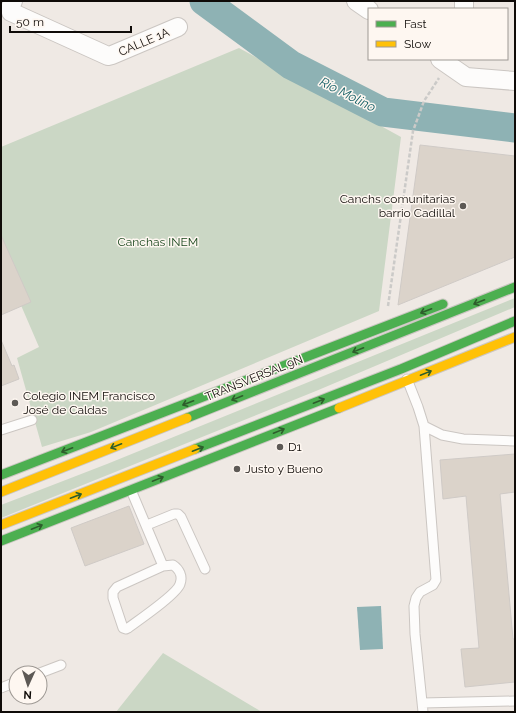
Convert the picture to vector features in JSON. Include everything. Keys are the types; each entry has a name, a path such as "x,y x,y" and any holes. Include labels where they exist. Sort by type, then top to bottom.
{"main road":[{"name":"TRANSVERSAL 9N","path":"1,492 513,282"},
{"name":"TRANSVERSAL 9N","path":"1,475 449,302"},
{"path":"1,525 402,369 515,321"},
{"path":"1,541 515,337"}],"street":[{"name":"CALLE 1A","path":"13,1 10,12 108,56 178,28"},
{"path":"356,1 368,9"},
{"path":"466,60 466,77"},
{"path":"444,62 466,77 515,81"}],"lane":[{"path":"402,369 418,407 424,426 436,580 433,585 420,592 416,598 414,606 415,634 423,708 515,701"},
{"path":"1,430 32,420"},
{"path":"424,426 442,435 463,440 515,441"},
{"path":"131,490 163,566"},
{"path":"146,525 174,514 178,514 181,517 205,569"},
{"path":"173,565 178,568 181,577 180,584 174,593 128,628 123,628 112,598 113,592 117,587 163,566 173,565"},
{"path":"48,670 61,665"}],"path":[{"path":"385,327 413,131 424,101 444,62"}],"green space":[{"name":"Canchas INEM","path":"239,48 401,137 379,311 91,432 42,447 17,358 39,347 1,259 1,147"},
{"path":"515,298 515,307 316,391 1,518 1,505 107,464"},
{"path":"163,653 262,712 116,712"}],"water":[{"path":"381,606 383,649 360,650 357,607"}],"building":[{"name":"Canchs comunitarias barrio Cadillal","path":"420,145 515,156 515,257 398,305"},
{"path":"1,235 31,302 1,315"},
{"path":"1,340 12,366 14,365 19,379 1,386"},
{"path":"515,454 515,492 500,494 513,639 515,639 515,682 465,687 461,649 479,648 466,496 443,499 440,460"},
{"path":"129,506 144,544 85,566 71,528"}],"waterway":[{"name":"Río Molino","path":"204,1 291,65 383,112 515,128"}],"traffic: fast":[{"path":"187,418 515,287"},
{"path":"1,475 443,304"},
{"path":"195,449 401,369 515,321"},
{"path":"1,541 339,408"}],"traffic: slow":[{"path":"339,408 515,337"},
{"path":"1,492 187,418"},
{"path":"1,525 195,449"}],"place":[{"name":"Canchs comunitarias barrio Cadillal","path":"463,206"},
{"name":"Colegio INEM Francisco José de Caldas","path":"15,403"},
{"name":"D1","path":"280,447"},
{"name":"Justo y Bueno","path":"237,469"}]}
